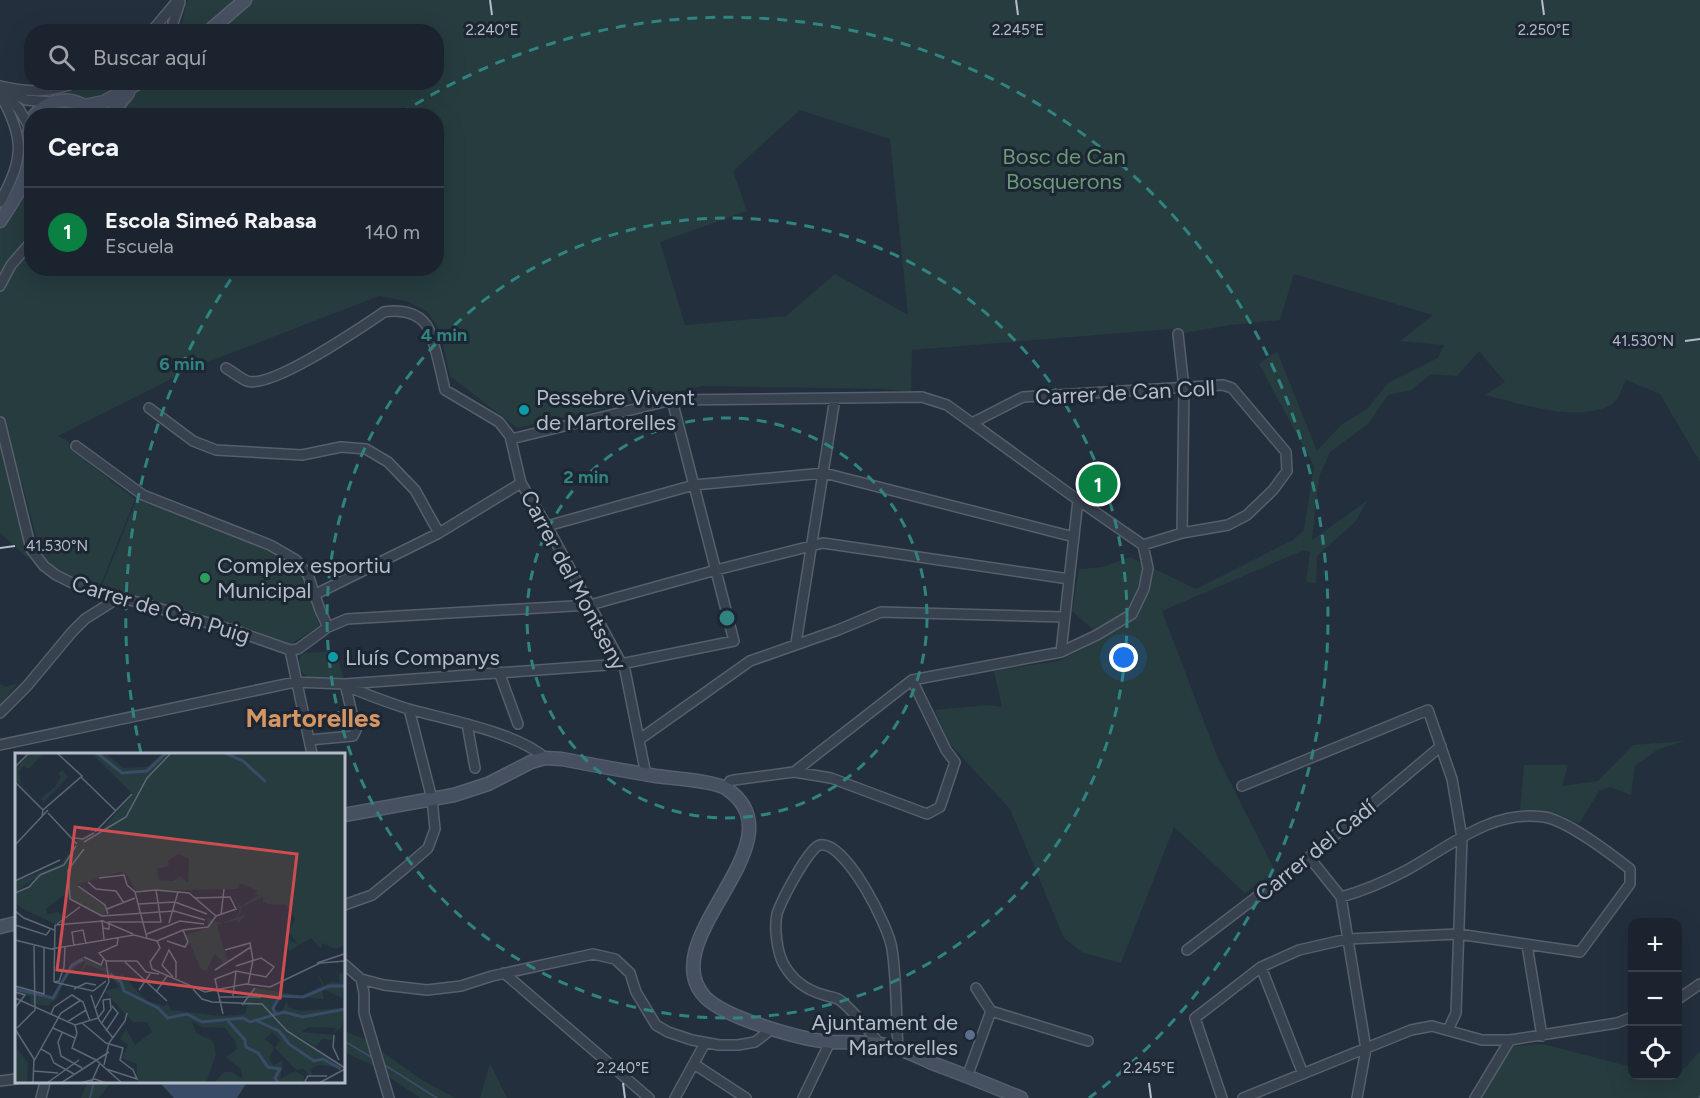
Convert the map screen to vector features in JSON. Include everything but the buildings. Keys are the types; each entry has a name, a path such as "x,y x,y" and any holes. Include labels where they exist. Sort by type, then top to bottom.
{"street":[{"path":"158,24 179,0"},
{"path":"173,24 179,0"},
{"path":"217,24 245,0"},
{"path":"0,89 26,92 52,90"},
{"path":"0,89 26,100 50,102 66,100 84,106 104,102 126,90"},
{"path":"0,89 24,114"},
{"path":"0,89 18,132 16,166 0,221"},
{"path":"116,108 133,90"},
{"path":"44,108 50,102"},
{"path":"6,202 22,188 24,182"},
{"path":"6,202 24,190"},
{"path":"0,286 11,265 24,250"},
{"path":"226,368 247,381 258,381 293,368 384,312 401,311 418,317 428,327 446,390 498,422 511,439 672,400 922,397 947,405 1143,545 1148,568 1144,589 1132,614 1097,636 1061,652 912,680 794,772"},
{"path":"1143,545 1182,533 1184,388 1178,334"},
{"name":"Carrer de Can Coll","path":"972,423 1023,397 1223,386 1232,388 1286,453 1287,471 1273,490 1247,515 1228,525 1182,533"},
{"path":"796,643 835,398"},
{"path":"0,745 296,682 345,684 621,664 734,641 672,400"},
{"path":"149,408 193,441 216,450 302,455 341,447 366,449 388,462 415,490 439,533"},
{"name":"Carrer de Can Puig","path":"0,422 27,537 36,558 56,575 72,583 236,631 290,650"},
{"name":"Carrer del Montseny","path":"511,439 521,483 547,526 625,670 646,775"},
{"path":"76,446 143,495 270,545 296,560 308,575 328,627"},
{"path":"547,526 694,485 824,472 1074,537"},
{"path":"316,594 439,533 521,483"},
{"path":"1061,652 1078,500"},
{"path":"312,753 290,650 298,649 328,627 347,619 590,606 716,570 823,543 1069,579"},
{"path":"0,713 35,678 77,626 120,597"},
{"path":"640,739 750,661 881,612 1065,617"},
{"path":"499,672 518,724"},
{"path":"726,788 730,781 734,780 794,772 831,778 927,814 940,807 955,762 946,750 912,680"},
{"path":"345,684 409,709 467,724 533,747 545,758"},
{"path":"309,740 353,736 356,730 345,684"},
{"path":"345,904 372,896 428,848 435,829 432,800 409,709"},
{"path":"1242,786 1428,710 1452,779 1462,837 1456,1013 1448,1029"},
{"path":"467,724 475,768"},
{"name":"Carrer del Cadí","path":"1187,950 1309,857 1441,746"},
{"path":"345,815 454,795 488,784 531,762 545,758 726,788 745,809 750,832 742,860 700,935 695,951 692,969 694,980 703,995 710,1002 736,1017 830,1042 881,1045 898,1049 1021,1098"},
{"path":"1222,1098 1195,1018 1261,967 1299,950 1347,939 1458,934 1580,952 1630,884 1630,869 1594,843 1559,822 1545,817 1520,817 1494,821 1369,889 1341,897"},
{"path":"881,1045 840,999 807,990 794,979 782,961 777,937 777,915 794,880 813,849 820,845 829,846 851,864 885,925 892,947 898,1049"},
{"path":"1309,857 1341,897 1366,1048 1357,1098"},
{"path":"0,927 15,923"},
{"path":"1527,945 1542,1036"},
{"path":"345,965 361,980 428,990 461,986 504,973 593,954 615,959 630,974 636,993 656,1025 669,1032 705,1043 738,1045 755,1042 773,1028"},
{"path":"1261,967 1304,1074"},
{"path":"504,973 649,1098"},
{"path":"361,980 364,993 364,1013 388,1098"},
{"path":"1682,996 1700,984"},
{"path":"976,988 991,1011 1088,1041"},
{"path":"967,1077 991,1011"},
{"path":"1243,1098 1411,1030 1432,1026 1482,1040 1510,1040 1617,1023 1628,1019"},
{"path":"1475,1098 1510,1040"},
{"path":"803,1098 830,1042"},
{"path":"675,1098 705,1043"},
{"path":"694,1064 746,1098"},
{"path":"0,1081 15,1079"},
{"path":"41,1098 45,1083"}],"green space":[{"name":"Bosc de Can Bosquerons","path":"189,0 1700,0 1700,462 1660,394 1626,380 1614,402 1599,410 1567,412 1532,407 1485,395 1505,382 1479,351 1457,376 1431,374 1411,390 1388,395 1368,424 1330,452 1319,477 1312,540 1368,500 1355,522 1317,556 1316,583 1306,582 1310,552 1304,550 1162,611 1217,756 1275,871 1245,893 1174,827 1121,963 1083,953 1064,938 1010,809 948,742 935,710 987,705 1002,707 994,671 1058,661 1103,639 1072,611 1079,569 1103,567 1130,557 1196,589 1293,540 1304,530 1314,466 1259,364 1277,351 1317,451 1341,425 1368,408 1388,383 1438,358 1444,345 1400,341 1433,315 1294,274 1280,320 1230,325 1178,334 1171,329 912,350 911,392 886,389 702,386 517,428 450,376 440,331 427,311 406,301 379,296 195,367 58,436 68,441 71,450 135,499 101,584 56,572 40,551 22,483 12,498 29,559 0,533 0,208 22,172 24,142 24,276 444,276 444,108 32,108 40,97 70,90 444,90 444,24 182,24","holes":["800,110 890,139 908,315 835,274 786,316 685,325 660,242 747,211 733,171"]},
{"name":"Bosc de Can Bosquerons","path":"24,119 24,142 22,122"},
{"name":"Complex esportiu Municipal","path":"137,498 276,552 299,571 309,587 319,626 291,644 102,586"},
{"path":"336,651 344,680 320,679 305,675 301,670 299,664 301,655"},
{"path":"18,683 0,705 0,684 6,687"},
{"path":"1684,741 1657,750 1635,766 1631,795 1610,787 1599,791 1579,824 1563,816 1520,810 1524,765 1568,765 1562,786 1598,781 1633,745"},
{"path":"345,1031 364,1039 422,1080 455,1098 420,1098 370,1064 345,1052"},
{"path":"1543,1044 1628,1066 1628,1080 1682,1080 1682,1068 1700,1051 1700,1098 1481,1098 1513,1046"},
{"path":"490,1063 507,1098 480,1098"},
{"path":"87,1083 110,1083 99,1098 81,1098"}],"water":[{"path":"164,1083 246,1083 237,1098 174,1098 162,1085"}],"waterway":[{"path":"345,1042 373,1058"},
{"path":"383,1064 437,1098"},
{"path":"90,1098 94,1083"}],"place":[{"name":"Pessebre Vivent de Martorelles","path":"524,410"},
{"name":"Escola Simeó Rabasa","path":"1098,484"},
{"name":"Complex esportiu Municipal","path":"205,578"},
{"name":"Lluís Companys","path":"333,657"},
{"name":"Ajuntament de Martorelles","path":"970,1035"}],"district":[{"name":"Martorelles","path":"313,718"}]}
